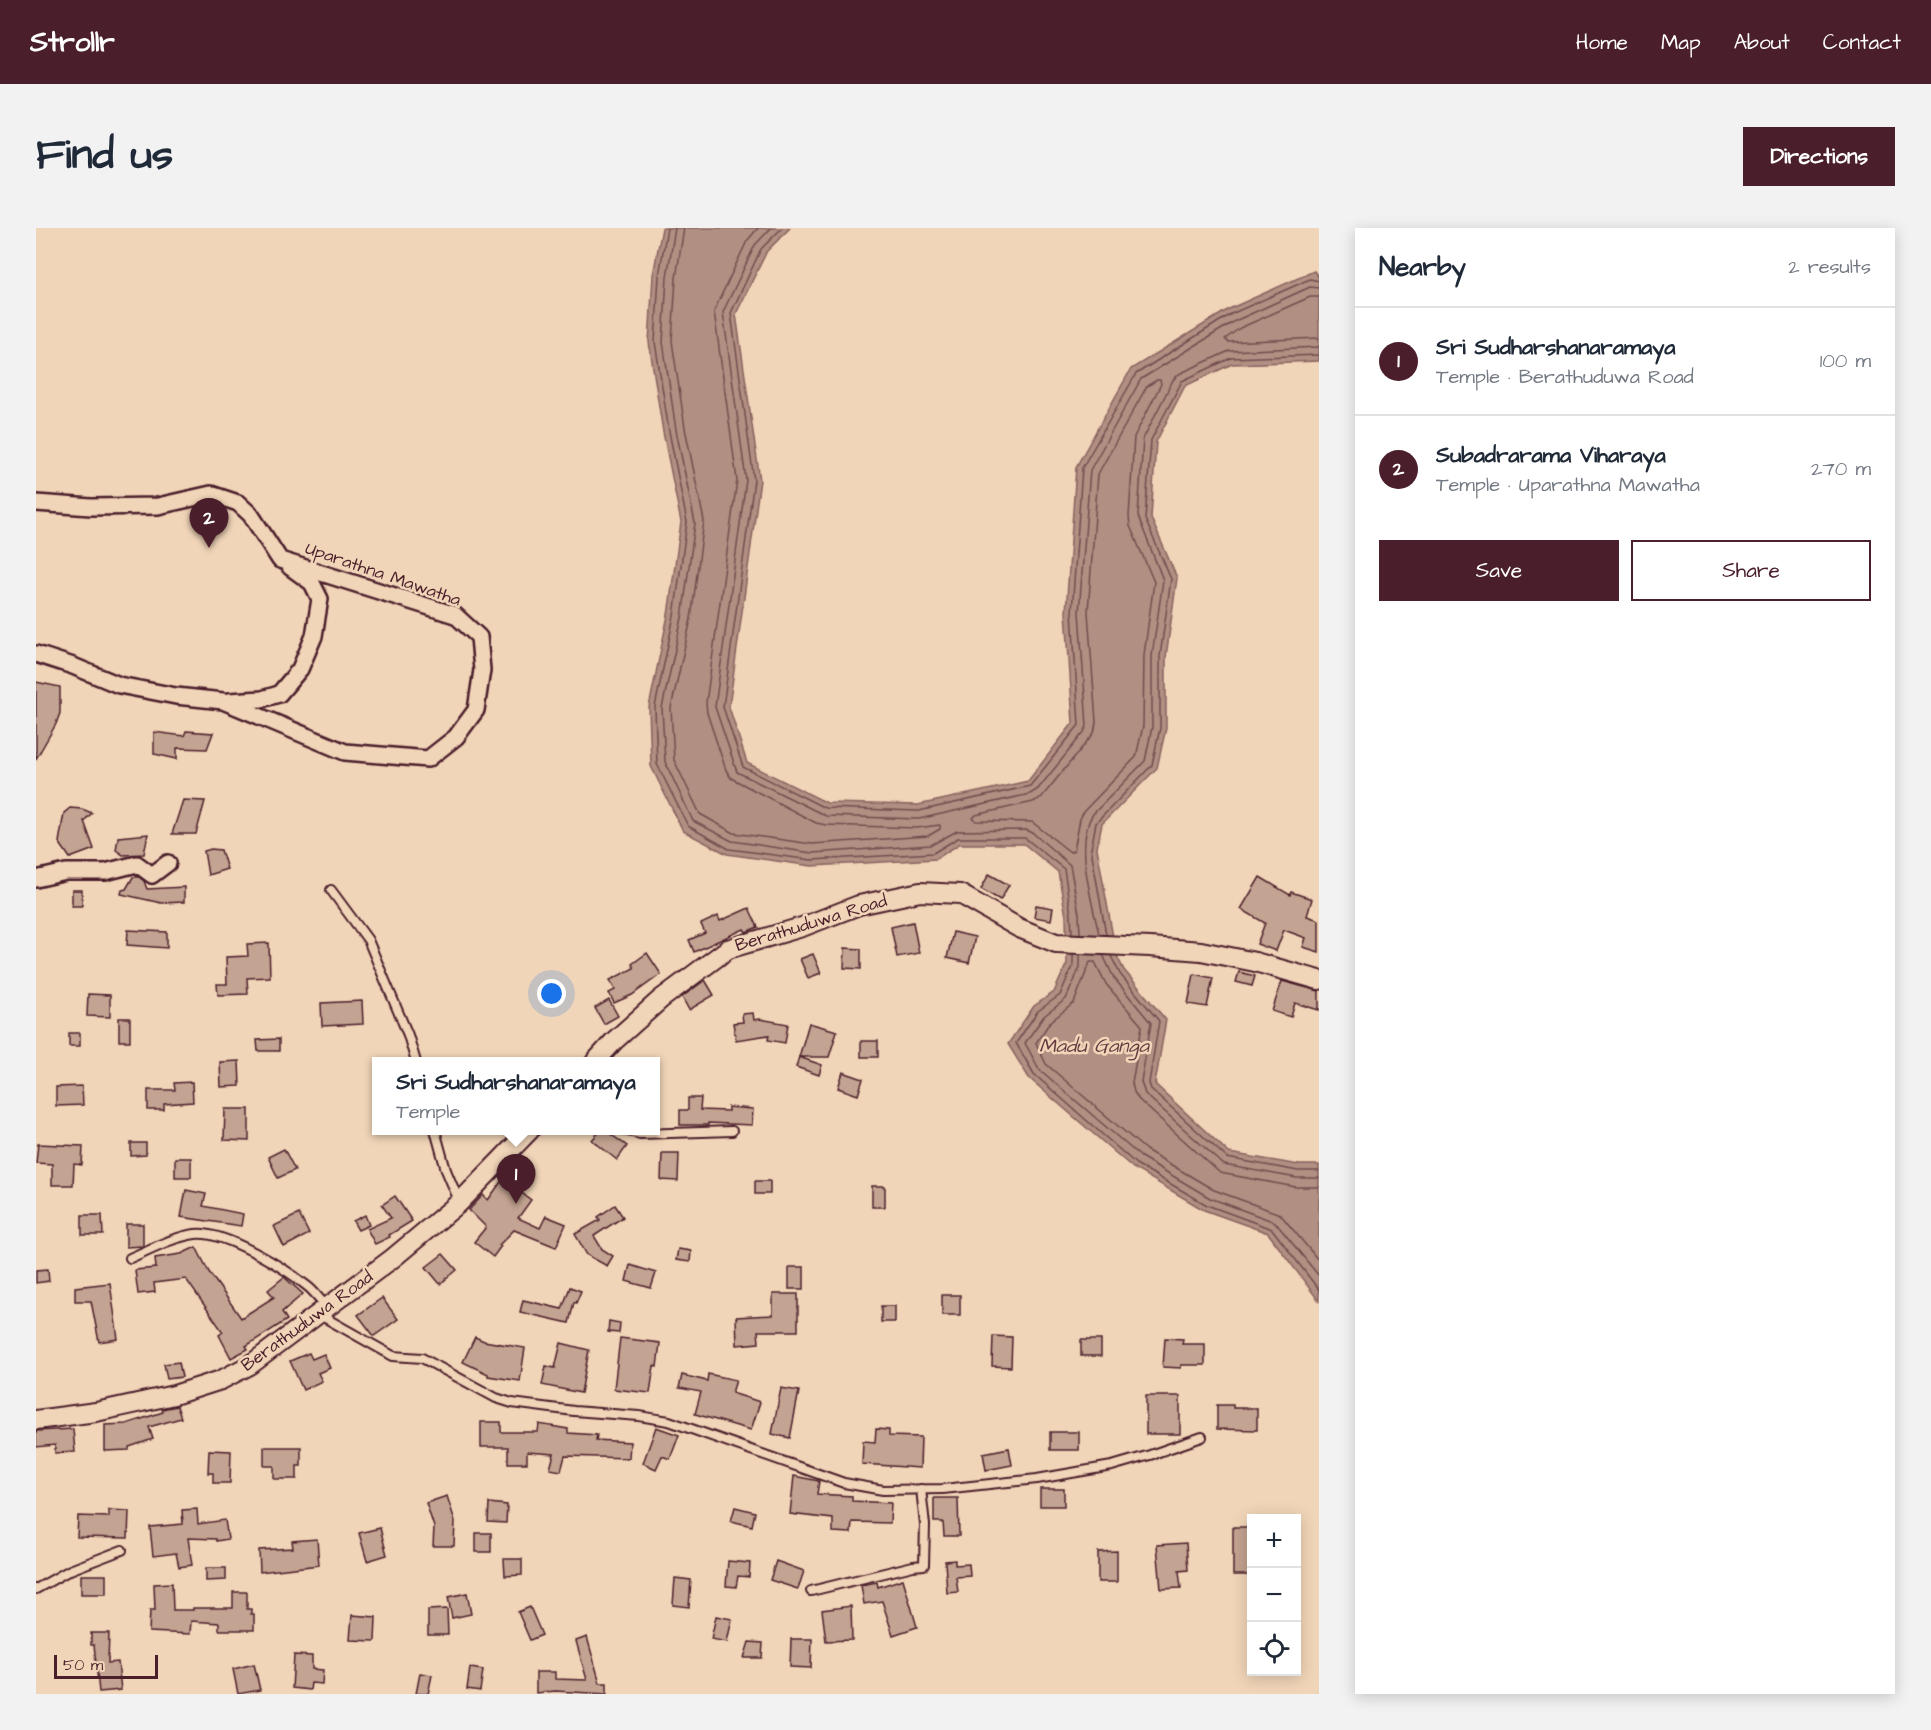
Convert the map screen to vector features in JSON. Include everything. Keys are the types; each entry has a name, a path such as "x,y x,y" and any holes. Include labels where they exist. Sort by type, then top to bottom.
{"street":[{"name":"Uparathna Mawatha","path":"36,503 91,507 158,506 211,494 238,503 251,515 280,560 456,615 479,637 482,670 476,710 456,737 428,759 345,752 224,701 176,696 119,685 36,654"},
{"path":"224,701 262,699 279,694 300,669 314,636 320,599 312,583 280,560"},
{"path":"36,879 66,872 105,872 137,864 152,875 168,863"},
{"name":"Berathuduwa Road","path":"600,1057 661,999 728,949 802,927 860,905 920,892 960,894 1019,928 1056,943 1201,951 1255,962 1319,980"},
{"name":"Berathuduwa Road","path":"36,1420 96,1412 174,1395 221,1380 250,1365 393,1258 459,1203 526,1135"}],"lane":[{"path":"331,890 368,940 408,1035 415,1057"},
{"path":"660,1133 732,1131"},
{"path":"436,1135 446,1170 459,1203"},
{"path":"130,1258 174,1239 196,1234 212,1234 234,1241 290,1274 309,1287 324,1311 393,1356 422,1358 496,1398 512,1403 669,1421 844,1483 883,1490 943,1489 1037,1479 1112,1466 1202,1437"},
{"path":"811,1591 924,1565 925,1525 921,1489"},
{"path":"36,1588 70,1570 122,1550"}],"water":[{"name":"Madu Ganga","path":"662,228 790,228 767,251 736,314 760,480 729,707 747,763 827,803 918,805 1028,781 1073,723 1066,612 1076,467 1131,369 1229,309 1314,271 1319,278 1319,361 1232,364 1185,386 1156,442 1151,518 1177,578 1166,657 1166,728 1157,768 1102,824 1097,848 1116,954 1124,970 1166,1020 1155,1084 1229,1153 1299,1165 1319,1165 1319,1301 1268,1233 1204,1210 1133,1168 1029,1078 1008,1044 1034,1006 1054,992 1067,963 1066,916 1058,872 1024,844 959,844 936,859 812,866 727,854 683,831 651,766 649,707 668,615 681,522 663,432 649,342 653,275"}],"building":[{"path":"36,682 60,687 60,713 36,759"},
{"path":"186,731 213,733 207,749 177,748 177,759 154,754 154,732 184,736"},
{"path":"183,800 205,801 196,834 172,834"},
{"path":"70,808 92,813 84,821 94,849 70,858 59,842 64,813"},
{"path":"148,834 144,854 123,855 116,850 118,837"},
{"path":"221,850 227,869 208,875 204,851"},
{"path":"989,874 1009,885 1000,900 981,889"},
{"path":"133,877 139,877 144,881 147,889 184,887 184,902 161,903 121,894"},
{"path":"1260,877 1290,895 1291,892 1312,899 1307,916 1319,920 1319,952 1303,947 1306,938 1284,930 1276,951 1257,944 1265,923 1241,909"},
{"path":"72,890 82,890 82,906 72,906"},
{"path":"1036,905 1053,908 1051,920 1034,917"},
{"path":"749,908 758,927 746,932 744,929 694,952 689,940 705,933 701,924 718,916 720,921"},
{"path":"913,922 919,953 897,957 891,927"},
{"path":"128,930 167,932 167,948 127,945"},
{"path":"953,932 975,937 969,963 947,958"},
{"path":"269,943 270,977 247,978 248,994 218,995 217,984 227,984 226,957 248,956 247,944"},
{"path":"845,948 861,949 861,969 844,968"},
{"path":"647,953 661,974 632,995 614,1003 609,993 615,990 610,980 634,968 632,964"},
{"path":"813,954 821,973 808,978 800,959"},
{"path":"1239,972 1255,976 1252,986 1236,982"},
{"path":"1194,974 1213,978 1207,1007 1188,1004"},
{"path":"705,980 714,995 689,1010 682,997"},
{"path":"1282,981 1319,991 1319,1010 1295,1003 1291,1017 1272,1011"},
{"path":"88,994 110,995 110,1017 87,1016"},
{"path":"609,1000 618,1016 604,1024 595,1008"},
{"path":"362,1001 363,1024 322,1026 321,1003"},
{"path":"753,1013 754,1020 788,1024 785,1043 768,1040 769,1035 736,1040 733,1023 743,1022 742,1014"},
{"path":"119,1018 130,1018 130,1041 119,1041"},
{"path":"809,1023 837,1031 829,1057 799,1057"},
{"path":"69,1033 80,1033 80,1046 69,1046"},
{"path":"279,1039 279,1051 258,1051 257,1040"},
{"path":"861,1041 878,1041 878,1057 861,1057"},
{"path":"799,1057 822,1065 819,1075 796,1067"},
{"path":"239,1061 240,1086 221,1087 220,1062"},
{"path":"843,1072 863,1079 858,1095 838,1088"},
{"path":"192,1082 193,1102 164,1104 164,1110 148,1110 148,1090 175,1090 174,1083"},
{"path":"82,1086 83,1105 56,1106 56,1087"},
{"path":"688,1098 701,1098 700,1110 728,1111 728,1107 753,1109 752,1125 708,1123 708,1125 680,1125 680,1110 688,1110"},
{"path":"225,1109 249,1109 249,1141 224,1140"},
{"path":"596,1135 612,1135 627,1146 617,1160 592,1140"},
{"path":"131,1143 146,1143 146,1155 131,1156"},
{"path":"38,1144 83,1146 82,1165 74,1164 73,1185 52,1185 52,1164 36,1163"},
{"path":"284,1149 295,1170 278,1178 268,1157"},
{"path":"662,1153 679,1153 678,1181 661,1180"},
{"path":"175,1158 191,1158 191,1177 175,1177"},
{"path":"503,1179 531,1200 518,1218 540,1228 546,1216 566,1224 556,1247 514,1230 499,1245 501,1246 493,1257 474,1242 486,1227 469,1210 483,1195 488,1200"},
{"path":"755,1181 770,1181 770,1194 755,1194"},
{"path":"872,1186 885,1186 885,1207 872,1207"},
{"path":"186,1190 206,1194 203,1206 243,1214 241,1226 181,1217"},
{"path":"395,1196 412,1221 389,1235 390,1237 375,1244 367,1229 391,1218 382,1205"},
{"path":"615,1205 623,1217 594,1236 602,1249 613,1256 607,1266 587,1255 575,1234 600,1220 598,1217"},
{"path":"299,1214 309,1234 284,1247 274,1226"},
{"path":"82,1215 102,1215 103,1235 82,1235"},
{"path":"365,1215 369,1225 358,1230 353,1221"},
{"path":"126,1224 143,1224 143,1246 126,1247"},
{"path":"196,1247 209,1272 241,1318 274,1297 268,1290 284,1277 303,1294 282,1312 287,1320 246,1346 248,1349 231,1358 219,1335 223,1332 186,1279 154,1283 155,1292 138,1294 135,1270 156,1268 155,1258 181,1254"},
{"path":"678,1249 691,1251 690,1262 676,1260"},
{"path":"443,1254 457,1270 440,1284 426,1267"},
{"path":"630,1265 656,1273 651,1288 626,1281"},
{"path":"789,1267 804,1267 804,1289 789,1289"},
{"path":"48,1269 49,1281 36,1283 36,1270"},
{"path":"110,1283 118,1339 99,1342 91,1301 75,1301 75,1287"},
{"path":"570,1287 581,1291 576,1303 574,1302 569,1323 520,1312 523,1300 562,1309"},
{"path":"773,1294 798,1294 798,1331 758,1331 759,1343 737,1345 736,1317 773,1315"},
{"path":"942,1295 960,1295 960,1315 942,1315"},
{"path":"382,1298 398,1319 374,1336 358,1315"},
{"path":"881,1306 895,1306 895,1322 881,1322"},
{"path":"609,1321 620,1323 619,1333 608,1332"},
{"path":"993,1336 1012,1337 1011,1367 992,1366"},
{"path":"475,1337 484,1341 525,1348 520,1381 488,1376 463,1362"},
{"path":"620,1338 660,1343 650,1393 614,1389"},
{"path":"1165,1338 1183,1339 1182,1344 1205,1344 1205,1365 1181,1365 1181,1368 1163,1367"},
{"path":"1081,1340 1101,1340 1101,1356 1081,1356"},
{"path":"561,1343 589,1350 581,1393 542,1385 546,1366 555,1368"},
{"path":"309,1353 312,1359 324,1354 330,1368 318,1373 322,1381 303,1390 290,1361"},
{"path":"179,1362 182,1377 167,1379 164,1364"},
{"path":"708,1374 736,1380 732,1393 760,1402 751,1430 695,1414 701,1392 679,1388 682,1375 707,1381"},
{"path":"781,1388 799,1391 790,1438 772,1434"},
{"path":"1146,1396 1180,1396 1180,1434 1146,1434"},
{"path":"1217,1405 1257,1408 1257,1430 1217,1429"},
{"path":"177,1406 181,1418 149,1427 153,1439 129,1447 129,1450 105,1451 105,1425 126,1424 163,1412 162,1409"},
{"path":"481,1422 501,1422 501,1432 538,1432 539,1424 568,1429 568,1433 597,1435 596,1440 630,1442 629,1458 565,1456 561,1471 550,1469 554,1454 527,1452 527,1463 508,1463 508,1447 481,1447"},
{"path":"656,1427 679,1435 670,1459 662,1456 656,1469 643,1463"},
{"path":"73,1429 75,1452 55,1453 55,1445 36,1447 36,1431"},
{"path":"876,1429 889,1430 889,1436 921,1437 920,1468 862,1464 863,1441 875,1442"},
{"path":"1050,1432 1079,1432 1079,1450 1050,1450"},
{"path":"264,1447 301,1447 301,1466 297,1466 297,1479 274,1479 274,1466 264,1466"},
{"path":"1009,1448 1012,1465 986,1470 983,1453"},
{"path":"209,1450 231,1451 230,1483 213,1483 213,1473 208,1473"},
{"path":"794,1476 819,1481 817,1494 852,1496 852,1501 891,1503 890,1523 852,1522 851,1533 833,1532 833,1519 790,1514"},
{"path":"1040,1489 1064,1489 1064,1506 1040,1506"},
{"path":"447,1496 455,1521 454,1546 433,1546 434,1527 426,1503"},
{"path":"934,1498 958,1498 959,1536 944,1536 943,1522 934,1522"},
{"path":"489,1503 507,1505 506,1523 488,1522"},
{"path":"735,1507 755,1512 752,1526 731,1521"},
{"path":"197,1509 198,1524 225,1520 228,1539 216,1541 216,1539 188,1538 192,1565 179,1567 176,1553 153,1556 150,1527 183,1524 182,1510"},
{"path":"109,1510 129,1511 128,1538 77,1537 78,1516 109,1517"},
{"path":"1233,1527 1247,1527 1247,1575 1233,1575"},
{"path":"380,1528 387,1555 367,1561 359,1533"},
{"path":"476,1533 491,1533 491,1552 476,1552"},
{"path":"317,1539 319,1565 260,1572 259,1550 293,1548 292,1541"},
{"path":"1186,1543 1188,1570 1179,1571 1181,1588 1161,1589 1157,1545"},
{"path":"1117,1551 1117,1582 1098,1582 1098,1552"},
{"path":"504,1559 522,1559 522,1575 505,1576"},
{"path":"955,1560 955,1565 969,1564 970,1576 956,1577 958,1592 947,1593 945,1561"},
{"path":"728,1561 750,1563 749,1577 738,1576 736,1587 726,1586"},
{"path":"776,1561 804,1571 798,1589 770,1580"},
{"path":"206,1568 226,1568 226,1580 206,1581"},
{"path":"81,1575 106,1575 106,1594 81,1594"},
{"path":"675,1578 691,1580 689,1607 673,1605"},
{"path":"903,1579 917,1627 893,1635 882,1601 864,1604 861,1585 877,1582 878,1587"},
{"path":"172,1583 173,1610 233,1608 233,1592 247,1592 247,1609 251,1609 251,1614 254,1614 254,1630 219,1630 219,1623 191,1621 190,1634 149,1632 150,1610 155,1610 154,1584"},
{"path":"467,1593 471,1614 452,1618 448,1597"},
{"path":"851,1606 852,1640 826,1641 822,1610"},
{"path":"530,1607 542,1635 530,1640 518,1612"},
{"path":"447,1609 448,1635 428,1635 428,1610"},
{"path":"352,1615 376,1617 375,1641 350,1640"},
{"path":"716,1616 732,1619 727,1642 711,1639"},
{"path":"91,1633 109,1633 108,1663 118,1662 121,1690 99,1692"},
{"path":"587,1637 600,1683 607,1683 607,1694 555,1691 536,1693 536,1672 555,1672 555,1679 587,1680 576,1641"},
{"path":"791,1639 812,1639 811,1668 790,1667"},
{"path":"749,1642 763,1643 762,1658 744,1658"},
{"path":"294,1655 312,1656 312,1669 323,1670 322,1684 311,1683 310,1690 292,1688"},
{"path":"254,1664 260,1690 238,1694 233,1669"},
{"path":"470,1668 483,1670 480,1691 467,1689"},
{"path":"420,1673 432,1675 428,1694 416,1694"}],"place":[{"name":"Subadrarama Viharaya","path":"209,548"},
{"name":"Sri Sudharshanaramaya","path":"516,1204"}]}
